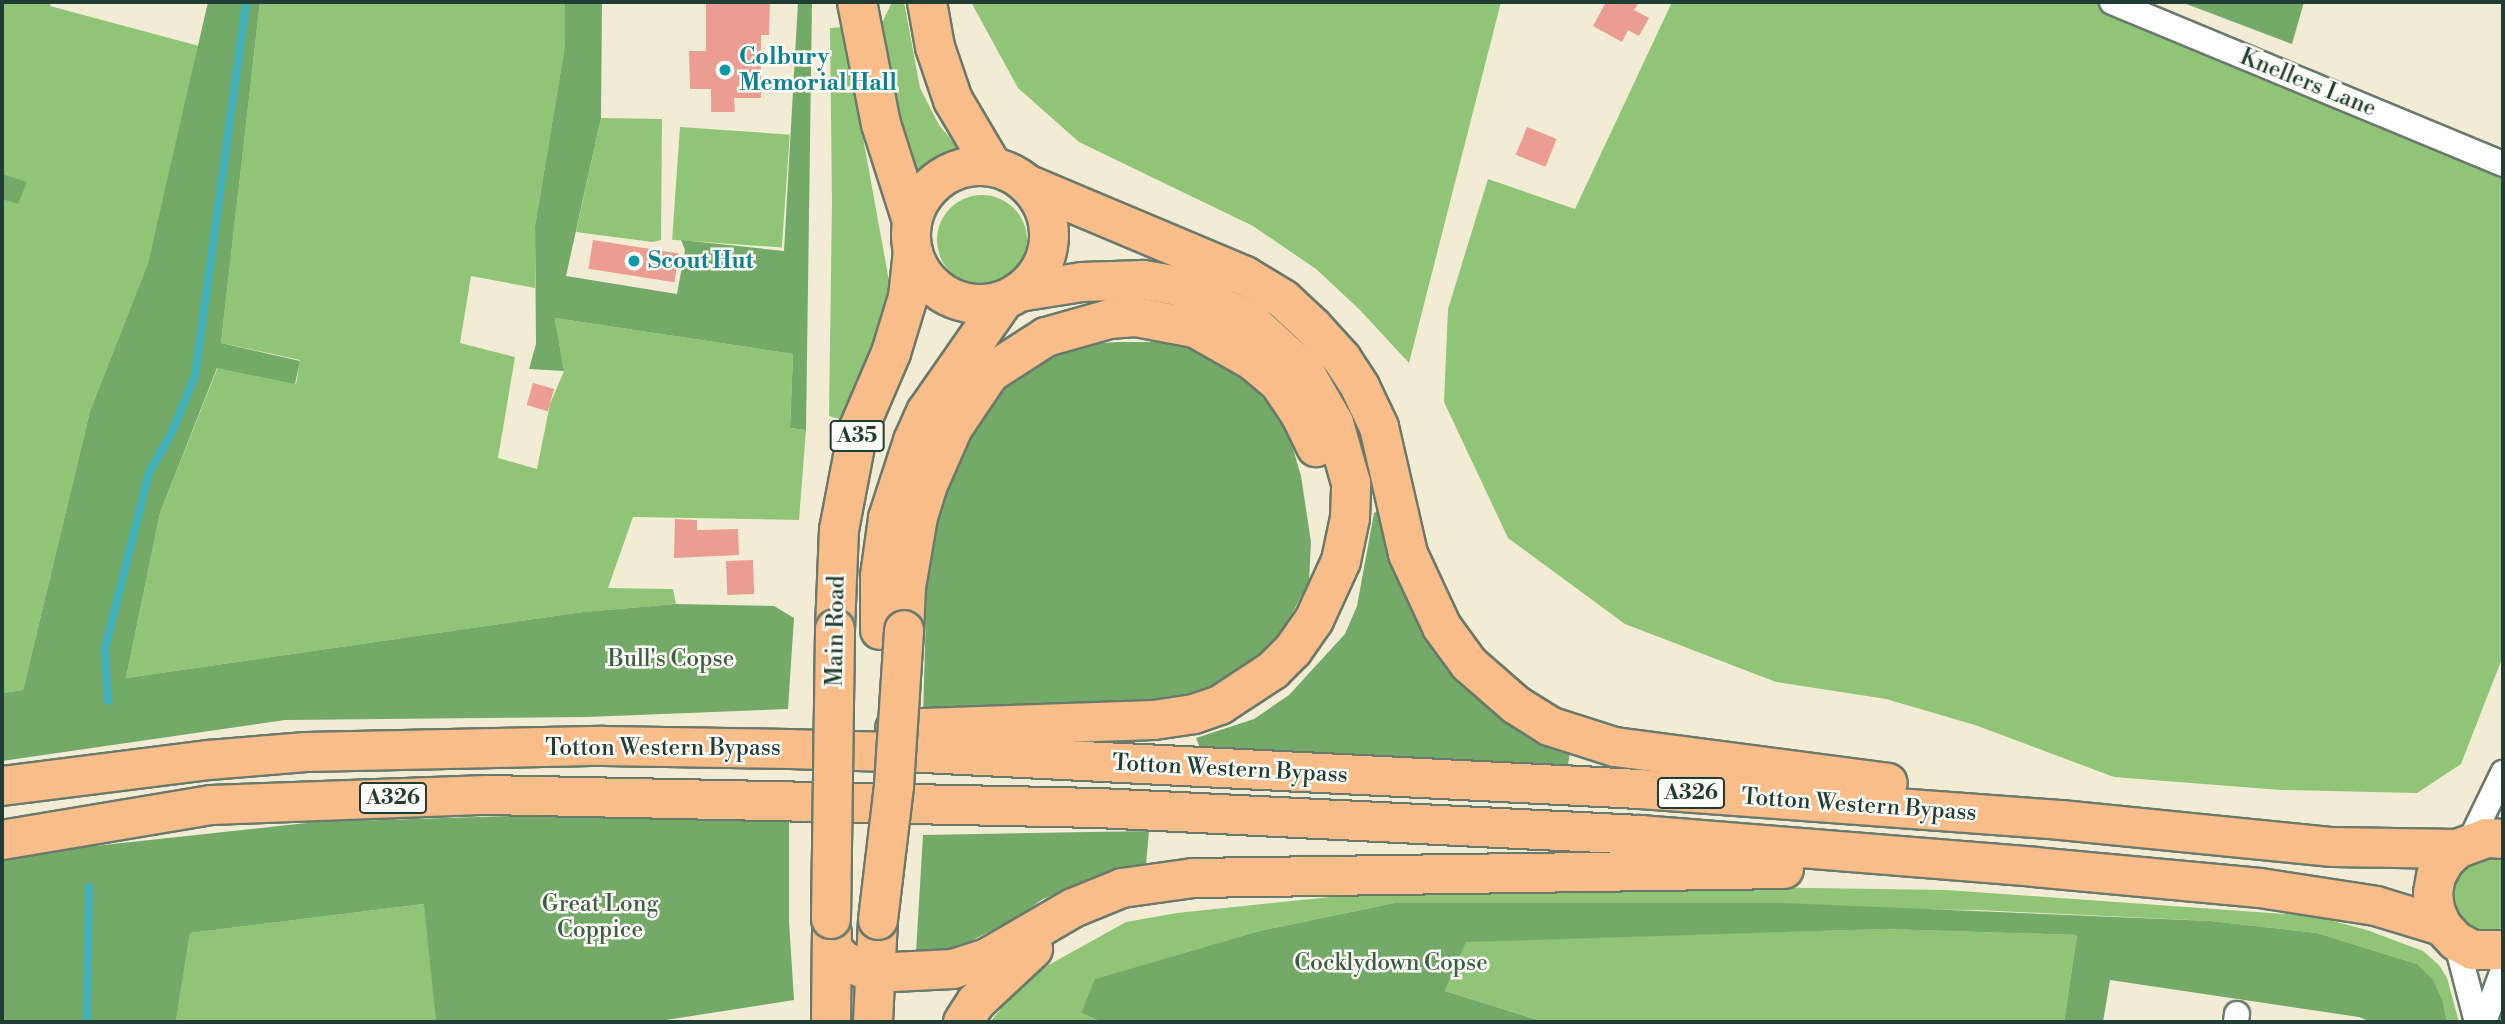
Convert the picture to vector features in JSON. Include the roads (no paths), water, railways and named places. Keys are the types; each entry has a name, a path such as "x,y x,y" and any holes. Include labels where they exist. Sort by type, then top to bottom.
{"main road":[{"name":"A35","path":"857,2 881,124 913,236"},
{"path":"927,2 935,47 953,100 992,166"},
{"path":"603,746 920,728 1154,720 1194,714 1220,705 1273,670 1293,650 1322,604 1342,561 1350,518 1351,483 1334,423 1304,371 1253,324 1227,307 1178,286 1112,279 1012,296 985,304 948,296 932,285 920,269 913,236 920,200 933,184 951,172 971,166 992,166 1012,173 1029,185 1245,276 1283,299 1313,327 1342,359 1360,387 1379,427 1408,554 1442,627 1469,664 1516,705 1549,726 1615,747 1940,790 2061,820"},
{"path":"1012,296 1039,270 1049,241 1045,211 1029,185"},
{"name":"Main Road","path":"831,1022 835,629 839,530 858,430 891,353 908,298 913,236"},
{"name":"Main Road","path":"873,1022 892,630 880,576 888,518 913,441 926,412 1012,296"},
{"path":"892,630 921,507 953,428 990,373 1018,352 1046,337 1109,319 1136,317 1195,328 1253,361 1279,383 1300,414 1323,466 1331,524 1322,604"},
{"name":"Totton Western Bypass","path":"2,786 209,760 306,752 603,746 924,753 1639,789 2061,820 2333,847 2477,843"},
{"name":"Totton Western Bypass","path":"2,839 211,805 487,795 1098,808 1640,835 2260,888 2376,906 2449,933 2473,950 2503,950"},
{"path":"2449,933 2435,910 2435,884 2445,860 2477,843"},
{"path":"832,934 844,961 874,973 942,970 977,961 1073,908 1122,888 1193,878 1283,874 2034,867"},
{"path":"963,1022 976,1002 1056,929 1122,888"}],"street":[{"name":"Knellers Lane","path":"2112,2 2503,164"},
{"path":"2477,843 2503,773"},
{"path":"2449,933 2477,1022"},
{"path":"2484,1022 2503,970"}],"waterway":[{"path":"108,701 105,649 149,473 172,432 195,376 246,2"},
{"path":"87,1022 89,887"}],"place":[{"name":"Colbury Memorial Hall","path":"725,70"},
{"name":"Scout Hut","path":"634,261"}],"park label":[{"name":"Bull's Copse","path":"671,659"},
{"name":"Great Long Coppice","path":"600,917"},
{"name":"Cocklydown Copse","path":"1391,963"}]}
